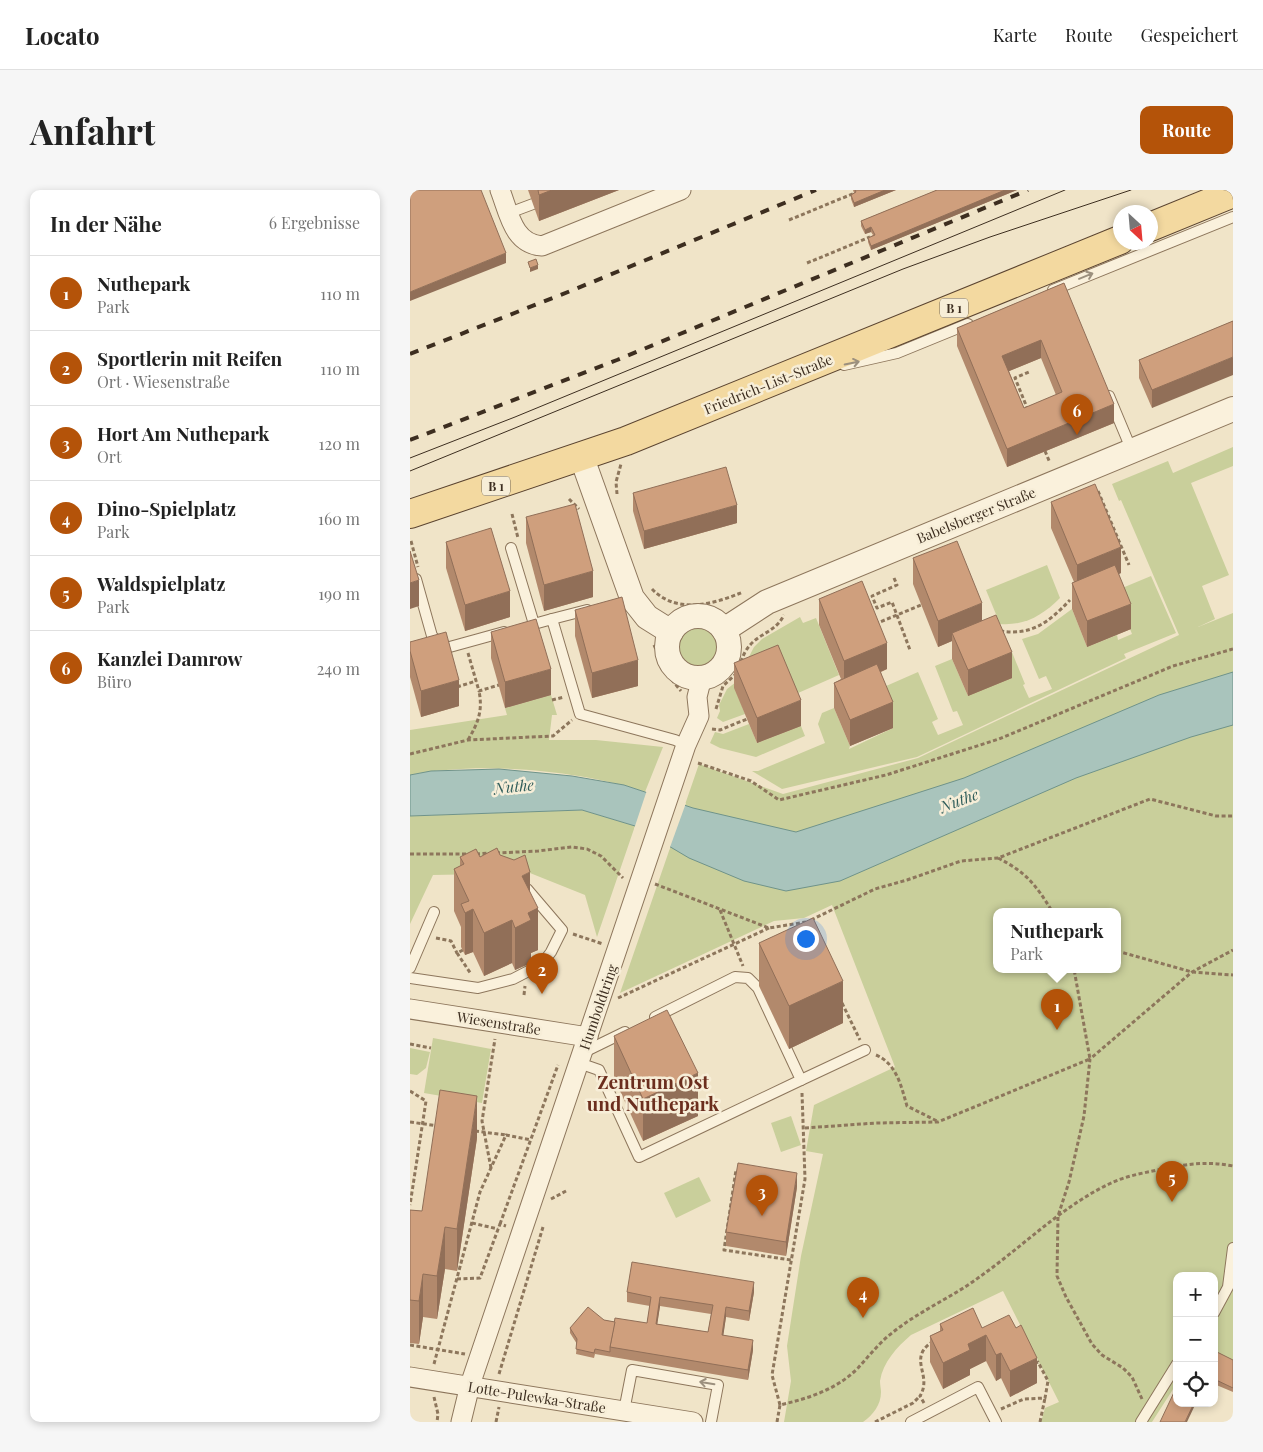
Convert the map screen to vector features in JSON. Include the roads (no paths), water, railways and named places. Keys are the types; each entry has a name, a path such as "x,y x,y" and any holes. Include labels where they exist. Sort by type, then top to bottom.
{"main road":[{"path":"1158,224 1233,193"},
{"name":"Friedrich-List-Straße","path":"410,514 582,458 787,377 1113,243"}],"street":[{"path":"500,190 518,235 522,240 542,246 681,190"},
{"name":"Babelsberger Straße","path":"724,630 767,602 1233,409"},
{"path":"582,458 632,598 661,637 670,660 684,674 702,677 712,674 726,660 729,639 724,630 712,620 697,616 687,618 661,637"},
{"name":"Humboldtring","path":"461,1422 470,1385 672,786 698,716 697,697 702,677"},
{"name":"Wiesenstraße","path":"410,1009 569,1034 583,1051"},
{"name":"Lotte-Pulewka-Straße","path":"410,1376 693,1422"}],"lane":[{"path":"509,213 533,204"},
{"path":"1045,293 1065,290 1233,217"},
{"path":"787,377 897,353 982,319"},
{"path":"1103,382 1132,450"},
{"path":"511,548 525,626"},
{"path":"416,579 432,636 446,648 599,606"},
{"path":"552,620 580,714 675,740 686,745"},
{"path":"410,978 478,988 494,985 528,972 542,964 551,952 562,930 527,889 512,884"},
{"path":"410,968 434,912"},
{"path":"801,1080 758,988 748,978 735,977 583,1051 599,1070 639,1157 865,1050"},
{"path":"1218,1306 1228,1287 1233,1248"},
{"path":"624,1411 632,1370 718,1385 711,1422"},
{"path":"1141,1422 1173,1370"},
{"path":"911,1422 978,1387 996,1422"}],"water":[{"name":"Nuthe","path":"1233,672 1233,725 1191,737 1076,778 840,881 786,891 744,881 689,858 635,826 582,810 410,816 410,775 431,771 499,769 572,776 624,785 693,808 796,832 964,778 1159,695"}],"tram line":[{"path":"410,458 515,417 1065,190"},
{"path":"410,471 903,269 990,237 1131,190"}],"railway":[{"path":"410,354 573,290 816,190"},
{"path":"410,440 617,360 1028,190"}],"place":[{"name":"Kanzlei Damrow","path":"1077,435"},
{"name":"Sportlerin mit Reifen","path":"542,994"},
{"name":"Nuthepark","path":"1057,1030"},
{"name":"Waldspielplatz","path":"1172,1202"},
{"name":"Hort Am Nuthepark","path":"762,1216"},
{"name":"Dino-Spielplatz","path":"863,1318"}],"district":[{"name":"Zentrum Ost und Nuthepark","path":"653,1092"}]}
